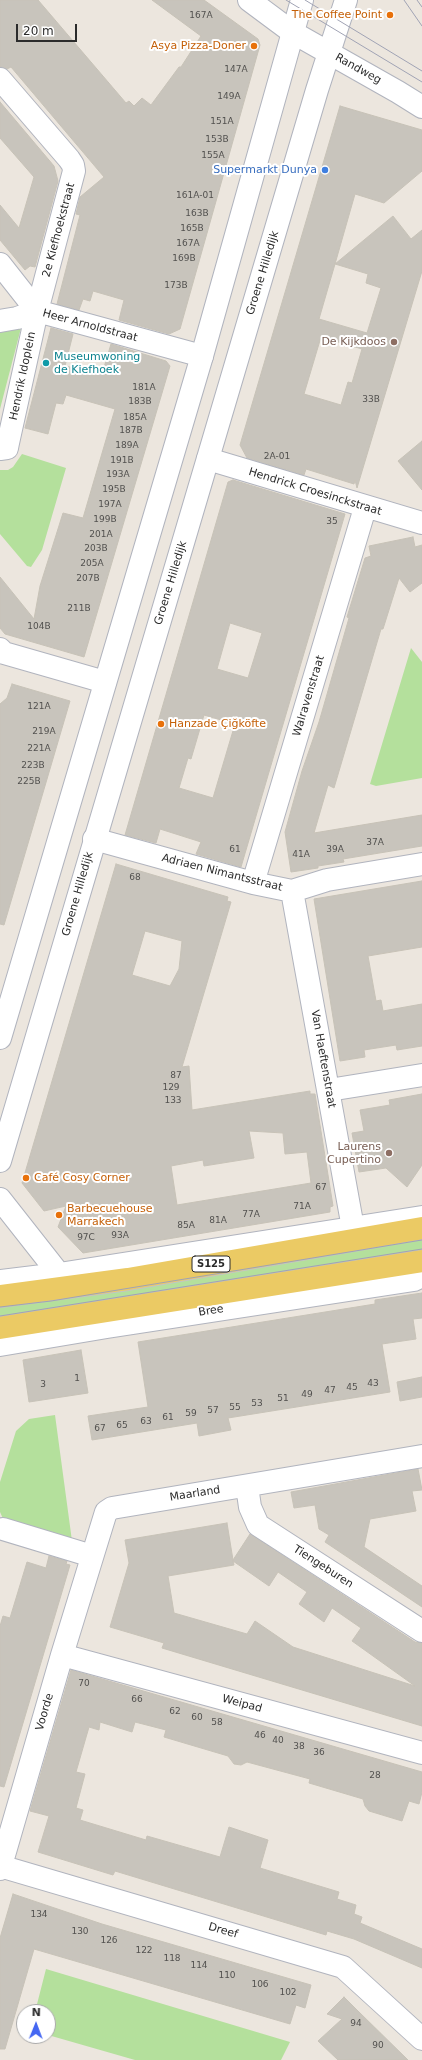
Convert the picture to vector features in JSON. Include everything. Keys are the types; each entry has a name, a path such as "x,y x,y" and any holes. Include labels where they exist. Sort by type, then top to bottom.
{"main road":[{"name":"S125","path":"0,1296 128,1279 422,1228"},
{"name":"Bree","path":"0,1328 422,1261"}],"street":[{"name":"Randweg","path":"249,0 292,32 422,107"},
{"path":"1,1031 202,356 302,0"},
{"name":"Groene Hilledijk","path":"0,1160 94,839 344,2"},
{"name":"2e Kiefhoekstraat","path":"0,79 73,165 73,178 37,311"},
{"name":"Heer Arnoldstraat","path":"0,264 37,311 202,356"},
{"name":"Hendrik Idoplein","path":"0,321 13,319 37,311"},
{"name":"Hendrik Idoplein","path":"0,449 7,448 37,311"},
{"name":"Hendrick Croesinckstraat","path":"208,459 365,508 422,523"},
{"name":"Walravenstraat","path":"253,883 365,508"},
{"path":"0,649 4,653 105,682"},
{"name":"Adriaen Nimantsstraat","path":"94,839 253,883 292,891 327,880 422,864"},
{"name":"Van Haeftenstraat","path":"292,891 353,1228"},
{"path":"329,1090 422,1075"},
{"path":"0,1199 59,1274"},
{"path":"0,1281 59,1274 422,1218"},
{"name":"Bree","path":"0,1346 107,1327 414,1280 422,1276"},
{"name":"Maarland","path":"92,1556 103,1519 106,1512 112,1508 422,1456"},
{"name":"Tiengeburen","path":"247,1486 250,1507 258,1524 422,1631"},
{"path":"3,1529 92,1556"},
{"name":"Voorde","path":"0,1867 92,1556"},
{"name":"Weipad","path":"62,1655 422,1753"},
{"name":"Dreef","path":"0,1867 343,1967 422,2039"}],"green space":[{"path":"21,328 0,409 0,329"},
{"path":"22,454 66,468 42,550 31,567 27,566 0,534 0,470 8,470 13,467"},
{"path":"411,648 422,662 422,778 376,786 370,784"},
{"path":"422,1235 422,1255 0,1320 0,1302"},
{"path":"55,1415 72,1541 5,1523 0,1512 0,1482 16,1431 29,1419"},
{"path":"46,1969 290,2042 281,2060 135,2060 56,2037 56,2004 37,2004"}],"building":[{"path":"0,0 38,0 126,103 129,101 134,106 142,98 151,105 179,67 181,67 201,36 152,0 204,0 258,39 260,45 180,329 169,334 119,320 124,300 93,291 90,301 83,299 79,310 57,304 80,215 76,214 80,197 104,177 11,67 7,69 0,67"},
{"path":"0,102 54,166 58,181 35,267 30,266 25,270 0,240 0,205 19,228 34,177 0,138"},
{"path":"340,106 422,130 422,171 384,203 355,194 335,264 393,216 411,239 422,230 422,271 357,488 355,480 354,484 306,469 304,475 247,458 240,445","holes":["335,264 368,274 366,283 381,288 367,333 319,319","321,337 362,349 352,383 348,382 341,405 304,394"]},
{"path":"51,328 73,334 65,366 102,374 111,344 166,361 170,366 84,657 5,634 0,628 0,577 34,619 40,586 63,513 83,518 115,409 66,395 63,404 56,403 48,434 25,428"},
{"path":"422,441 422,490 398,461"},
{"path":"233,480 345,514 241,867 196,854 201,842 160,829 156,843 125,835 228,482","holes":["230,623 262,633 248,678 217,669","204,715 235,724 213,798 179,788 188,758 191,759"]},
{"path":"413,537 415,547 422,545 422,583 410,592 399,578 383,629 381,629 334,788 328,785 314,833 422,815 422,846 343,859 344,862 291,872 285,832 302,771 319,722 349,618 347,617 365,558 371,556 369,546"},
{"path":"12,684 70,701 4,925 0,924 0,704 7,698"},
{"path":"116,864 228,897 227,901 231,902 182,1067 189,1066 192,1110 310,1091 310,1094 315,1094 333,1206 330,1207 330,1212 83,1253 58,1227 66,1206 44,1211 22,1183","holes":["145,931 182,941 179,969 170,986 132,975","249,1131 283,1133 285,1154 307,1152 311,1183 177,1205 171,1166 203,1160 204,1166 254,1158"]},
{"path":"422,881 422,947 368,956 376,1001 381,1000 383,1011 422,1004 422,1046 397,1050 396,1045 364,1050 365,1057 340,1061 314,899"},
{"name":"Laurens Cupertino","path":"422,1094 422,1165 407,1187 386,1168 359,1172 352,1133 364,1131 360,1110 390,1105 389,1100"},
{"path":"422,1293 422,1318 413,1319 416,1339 382,1344 390,1392 228,1418 231,1430 199,1436 197,1423 92,1440 88,1416 148,1407 138,1342 375,1304 375,1300"},
{"path":"81,1350 88,1393 29,1402 23,1360"},
{"path":"422,1377 422,1397 400,1401 397,1382"},
{"path":"418,1469 422,1490 412,1491 416,1511 370,1519 364,1547 422,1586 422,1607 325,1542 329,1535 319,1529 315,1505 294,1508 291,1492"},
{"path":"227,1523 233,1560 250,1534 415,1642 422,1643 422,1726 162,1648 164,1643 110,1627 129,1563 125,1540","holes":["233,1561 269,1586 278,1572 307,1592 299,1604 324,1622 332,1608 361,1628 352,1641 415,1686 293,1647 255,1621 247,1634 174,1613 168,1576 234,1565"]},
{"path":"49,1556 67,1561 66,1564 70,1565 4,1787 0,1786 0,1626 3,1616 10,1618 27,1562 46,1568"},
{"path":"71,1670 422,1772 422,1792 419,1804 409,1801 402,1821 369,1811 365,1806 363,1799 309,1783 310,1779 247,1762 241,1765 234,1764 228,1756 164,1737 166,1730 135,1722 132,1732 100,1722 99,1730 89,1727 76,1772 85,1774 76,1808 83,1810 80,1820 146,1840 147,1836 220,1857 229,1827 268,1840 260,1868 339,1892 337,1899 356,1905 354,1914 362,1917 360,1923 422,1949 422,1968 354,1939 327,1931 326,1935 115,1871 113,1875 38,1852 49,1816 30,1811"},
{"path":"13,1894 102,1924 311,1985 305,2008 296,2005 290,2024 34,1949 18,2004 16,2004 16,2011 5,2049 0,2049 0,1938"},
{"path":"344,1997 408,2060 338,2060 318,2041 342,2019 327,2014"}],"tram line":[{"path":"286,0 422,82"},
{"path":"305,0 422,71"},
{"path":"404,0 422,26"},
{"path":"417,0 422,7"},
{"path":"0,1307 51,1301 422,1240"},
{"path":"0,1316 422,1249"}],"place":[{"name":"The Coffee Point","path":"390,15"},
{"name":"Asya Pizza-Doner","path":"254,46"},
{"name":"Supermarkt Dunya","path":"325,170"},
{"name":"De Kijkdoos","path":"394,342"},
{"name":"Museumwoning de Kiefhoek","path":"46,363"},
{"name":"Hanzade Çiğköfte","path":"161,724"},
{"name":"Laurens Cupertino","path":"389,1153"},
{"name":"Café Cosy Corner","path":"26,1178"},
{"name":"Barbecuehouse Marrakech","path":"59,1215"}]}
